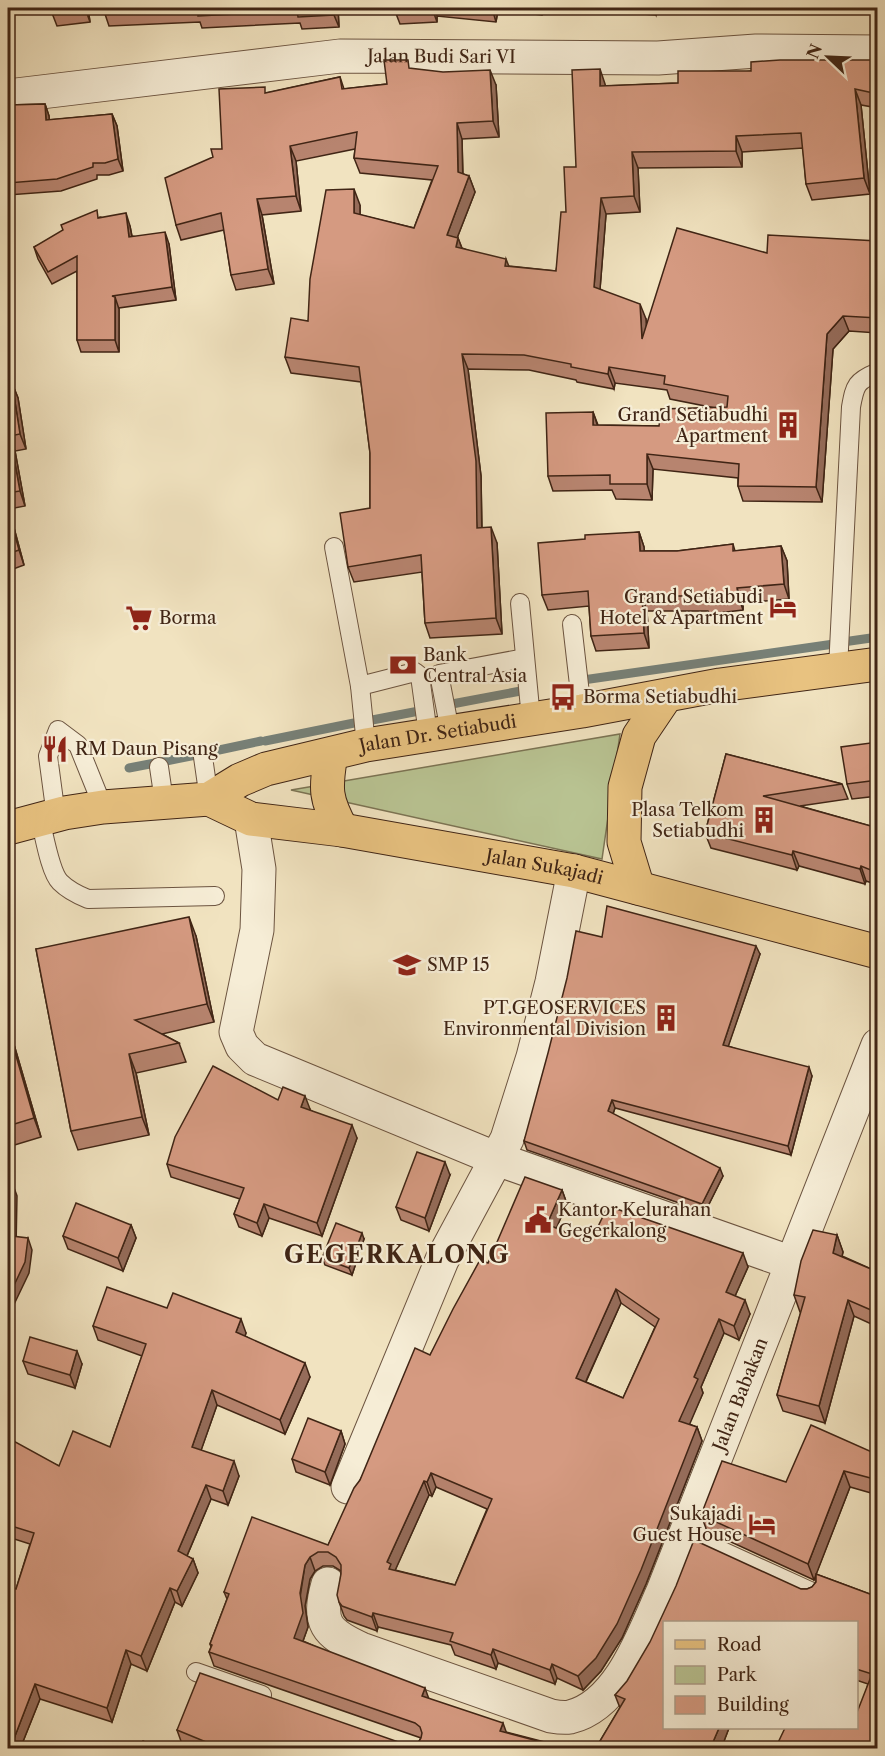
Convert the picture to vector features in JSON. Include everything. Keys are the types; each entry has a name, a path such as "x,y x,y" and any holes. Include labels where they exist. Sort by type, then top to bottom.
{"main road":[{"name":"Jalan Dr. Setiabudi","path":"8,828 64,813 103,807 209,799 240,780 266,769 366,745 582,711 720,685 878,664"},
{"path":"638,888 624,842 625,787 639,736 666,696"},
{"path":"331,754 326,791 331,810 342,830"},
{"name":"Jalan Sukajadi","path":"209,799 251,819 342,830 574,871 878,952"}],"street":[{"name":"Jalan Budi Sari VI","path":"8,96 340,56 658,58 756,51 878,52"},
{"path":"251,819 259,869 257,930 236,1032 242,1046 255,1059 497,1159 792,1263"},
{"path":"348,1487 442,1260 507,1139 533,1056 552,982 574,871"},
{"name":"Jalan Babakan","path":"328,1584 324,1600 327,1627 339,1639 361,1649 552,1716 567,1718 586,1712 605,1698 634,1657 685,1534 878,1045"}],"lane":[{"path":"838,669 852,407 855,387 862,378 878,372"},
{"path":"334,547 360,687 366,745"},
{"path":"520,603 531,719"},
{"path":"572,624 582,711"},
{"path":"439,733 439,674 525,658"},
{"path":"360,687 415,672 420,676 439,733"},
{"path":"103,807 78,746 58,730 48,756 48,817 52,866 58,880 73,892 88,899 215,896"},
{"path":"203,757 209,799"},
{"path":"159,767 164,801"},
{"path":"685,1534 810,1591"},
{"path":"196,1672 273,1698"}],"green space":[{"path":"620,734 602,859 291,790"}],"building":[{"path":"52,8 85,8 85,9 52,13"},
{"path":"104,8 334,8 334,15 298,17 297,11 198,16 198,10 105,14"},
{"path":"395,8 432,8 432,9 395,11"},
{"path":"384,60 408,60 409,68 443,72 490,70 493,121 457,123 458,172 469,176 447,235 458,238 456,247 506,259 505,266 556,271 561,212 566,212 564,167 576,167 572,70 600,69 600,86 678,83 678,71 751,71 751,62 878,60 878,94 855,89 864,178 806,184 801,133 736,136 736,151 632,152 634,196 601,198 594,287 640,304 642,339 677,228 767,253 768,235 878,241 878,318 843,316 827,334 816,487 738,486 739,464 647,454 647,484 610,484 610,475 548,476 546,413 593,412 593,425 659,426 661,409 727,407 728,396 664,384 665,376 609,367 608,374 524,355 462,354 476,461 477,528 491,527 496,618 425,623 421,555 348,567 340,513 370,508 370,453 359,367 285,357 291,318 308,321 310,279 326,190 354,189 354,213 414,228 438,166 354,158 357,132 290,146 296,196 257,199 268,269 231,275 221,213 176,225 165,178 213,157 211,149 222,149 219,89 265,87 265,93 340,77 342,89 387,84"},
{"path":"45,104 46,120 112,114 118,159 105,163 93,163 93,167 57,179 8,183 8,105"},
{"path":"97,210 98,218 126,213 129,237 165,232 172,287 112,296 115,297 115,340 77,340 77,256 48,272 34,247 63,230 61,225"},
{"path":"12,383 20,434 10,436 20,491 8,493 8,385"},
{"path":"8,510 19,550 8,554"},
{"path":"639,532 640,551 677,551 733,544 733,551 781,546 784,584 737,588 738,595 704,599 703,596 642,596 644,633 591,636 588,591 542,595 538,543 585,539 585,535"},
{"path":"878,742 878,780 847,784 841,747"},
{"path":"726,754 842,784 763,796 878,828 878,873 861,866 860,869 793,851 792,855 705,833"},
{"name":"PT.GEOSERVICES Environmental Division","path":"607,906 756,946 723,1045 809,1067 788,1146 612,1100 608,1111 720,1168 702,1204 524,1141 567,978 576,931 602,937"},
{"path":"189,917 207,1004 135,1020 179,1043 129,1054 142,1117 71,1131 36,949"},
{"path":"8,1028 34,1118 8,1126"},
{"path":"213,1066 278,1100 283,1087 305,1096 301,1107 352,1125 317,1223 264,1204 257,1223 234,1214 244,1188 167,1164 175,1137"},
{"path":"417,1152 445,1162 425,1218 396,1207"},
{"path":"525,1177 562,1190 547,1224 590,1243 608,1206 743,1253 726,1292 745,1300 734,1326 719,1319 694,1377 698,1379 679,1421 697,1427 641,1570 617,1624 596,1658 578,1676 552,1664 550,1670 493,1649 491,1655 450,1641 453,1633 373,1613 372,1617 342,1606 337,1595 341,1565 336,1557 328,1552 318,1552 310,1557 305,1565 300,1593 303,1613 294,1638 425,1688 422,1696 503,1723 500,1731 568,1749 223,1749 177,1730 200,1673 407,1745 418,1743 422,1733 420,1727 415,1723 209,1652 212,1645 210,1644 229,1594 224,1592 252,1517 328,1545 354,1488 360,1480 415,1348 430,1355 480,1260 488,1263","holes":["616,1289 659,1319 623,1398 576,1378","431,1473 492,1499 455,1585 389,1569 391,1564 387,1562 424,1481 427,1482"]},
{"path":"8,1185 13,1185 12,1236 28,1238 25,1262 8,1298"},
{"path":"76,1203 131,1225 118,1258 63,1236"},
{"path":"336,1223 362,1233 349,1268 322,1258"},
{"path":"813,1230 837,1235 833,1253 878,1272 878,1313 848,1300 819,1406 777,1395 805,1297 794,1295 801,1261"},
{"path":"107,1287 167,1308 173,1293 241,1319 236,1332 305,1363 280,1420 212,1390 192,1447 234,1461 223,1491 206,1485 178,1551 193,1559 177,1591 170,1588 141,1656 126,1650 107,1708 35,1684 10,1749 8,1749 8,1590 9,1586 16,1589 34,1533 8,1525 8,1443 10,1439 59,1466 73,1431 110,1447 146,1344 93,1326"},
{"path":"30,1337 77,1351 70,1375 23,1361"},
{"path":"308,1418 341,1431 325,1472 292,1459"},
{"path":"811,1425 874,1453 878,1441 878,1480 844,1471 808,1564 701,1515 722,1461 786,1482"},
{"path":"694,1540 801,1589 812,1587 816,1582 816,1574 878,1597 878,1749 775,1749 785,1729 858,1729 858,1710 872,1674 858,1670 858,1621 663,1621 663,1729 719,1729 710,1749 613,1749 600,1741 625,1699 615,1695 627,1681 650,1642"},
{"path":"143,1741 159,1749 140,1749"}],"waterway":[{"path":"843,642 878,637"},
{"path":"583,680 834,644"},
{"path":"452,704 526,690"},
{"path":"367,721 419,711"},
{"path":"265,741 359,722"},
{"path":"205,753 261,741"},
{"path":"161,762 201,754"},
{"path":"129,768 155,763"}],"place":[{"name":"Grand Setiabudhi Apartment","path":"788,425"},
{"name":"Grand Setiabudi Hotel & Apartment","path":"783,607"},
{"name":"Borma","path":"139,618"},
{"name":"Bank Central Asia","path":"403,665"},
{"name":"Borma Setiabudhi","path":"563,697"},
{"name":"RM Daun Pisang","path":"55,749"},
{"name":"Plasa Telkom Setiabudhi","path":"764,820"},
{"name":"SMP 15","path":"407,965"},
{"name":"PT.GEOSERVICES Environmental Division","path":"666,1018"},
{"name":"Kantor Kelurahan Gegerkalong","path":"538,1220"},
{"name":"Sukajadi Guest House","path":"762,1524"}],"district":[{"name":"GEGERKALONG","path":"397,1254"}]}
